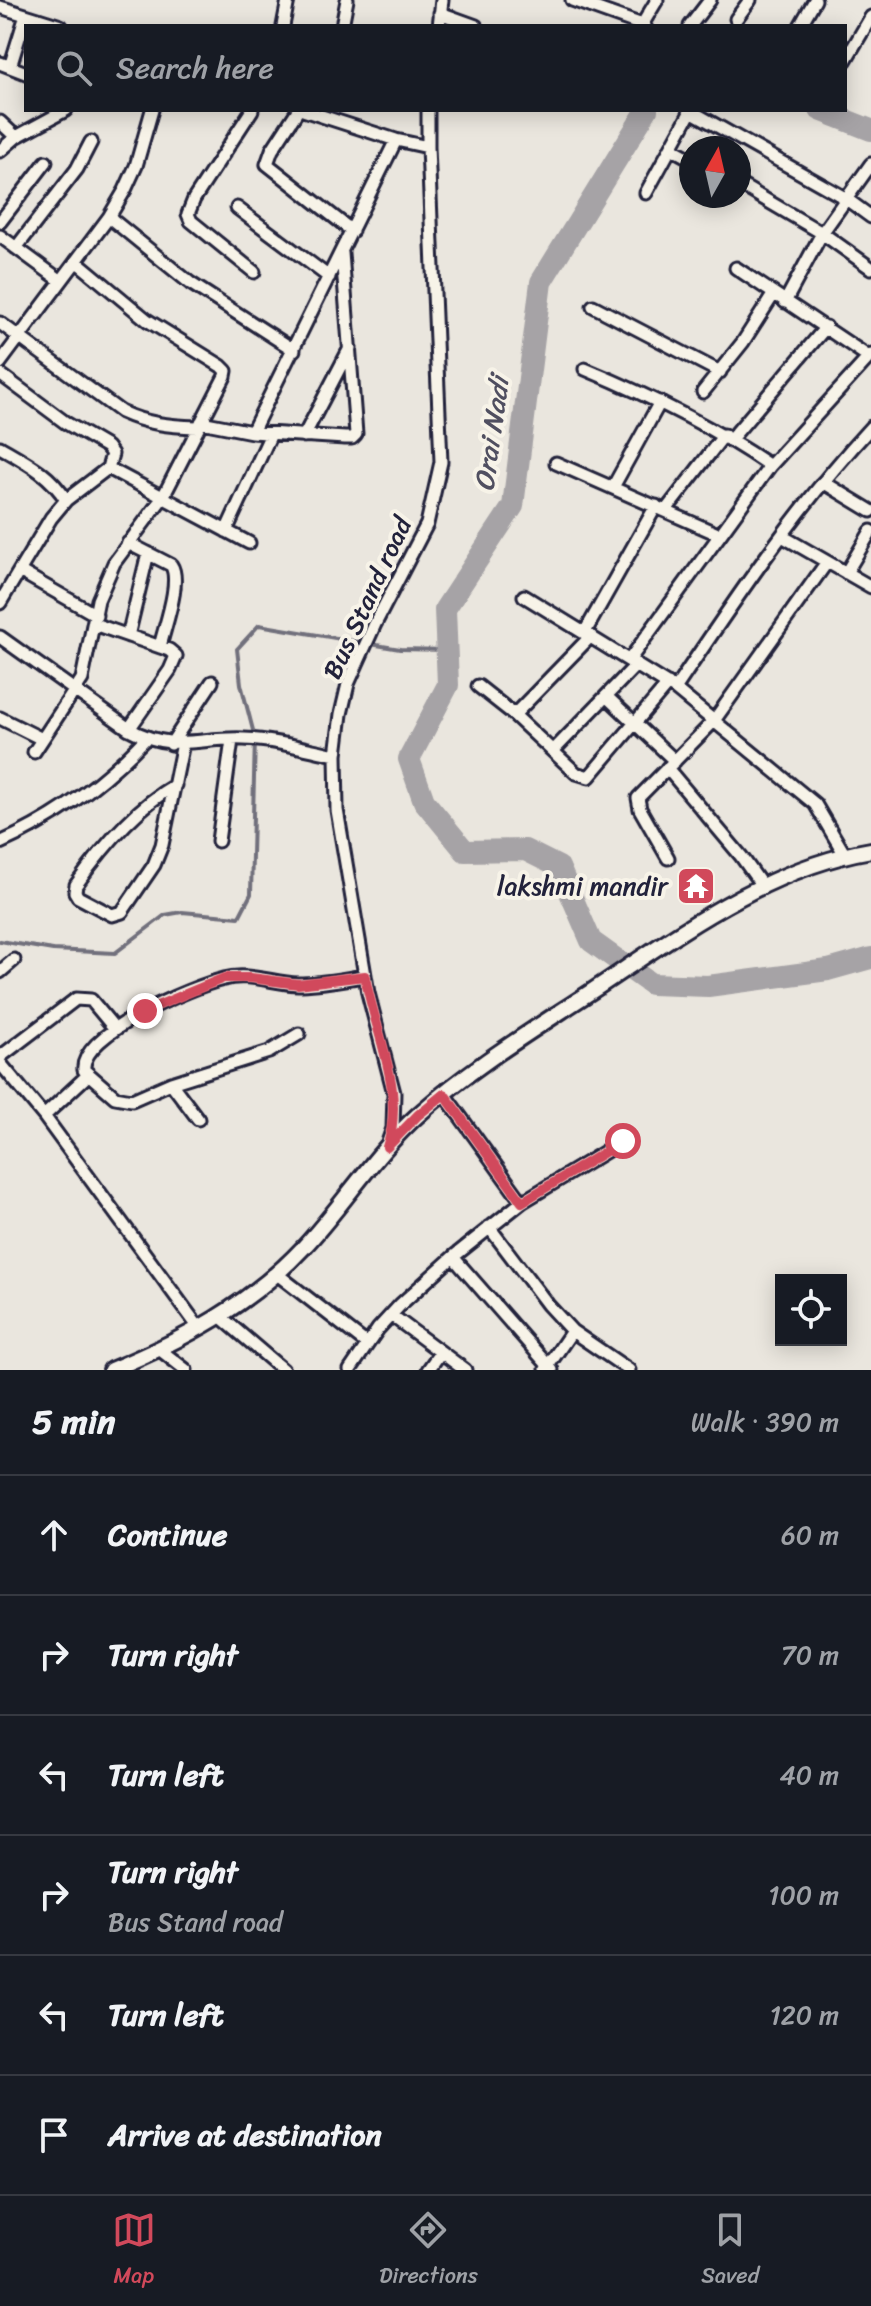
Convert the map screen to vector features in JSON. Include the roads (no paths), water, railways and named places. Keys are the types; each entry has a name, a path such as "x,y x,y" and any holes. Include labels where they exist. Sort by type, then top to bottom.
{"street":[{"path":"283,24 288,0"},
{"path":"342,24 347,0"},
{"path":"439,24 442,0"},
{"path":"572,0 605,6 639,24"},
{"path":"644,24 657,0"},
{"path":"692,24 710,0"},
{"path":"736,19 750,0"},
{"path":"801,24 815,0"},
{"path":"0,7 55,24"},
{"path":"440,13 470,24"},
{"path":"24,72 5,65 26,15"},
{"path":"847,58 871,17"},
{"path":"0,151 16,137 62,112"},
{"path":"0,363 109,217 136,166 151,112"},
{"path":"251,112 194,199 188,214 191,221 254,272"},
{"path":"299,112 272,150 267,164 352,231"},
{"path":"306,112 428,147"},
{"name":"Bus Stand road","path":"387,1147 393,1128 394,1093 365,976 337,810 336,755 348,684 427,524 441,462 428,112"},
{"path":"646,193 689,112"},
{"path":"694,112 845,198 871,217"},
{"path":"0,122 16,137"},
{"path":"252,432 396,140"},
{"path":"16,248 77,169 91,142"},
{"path":"671,148 679,152"},
{"path":"0,222 46,162"},
{"path":"785,302 822,233 871,164"},
{"path":"751,191 822,233 871,268"},
{"path":"237,208 329,277"},
{"path":"109,217 190,283 294,350"},
{"path":"0,236 60,280"},
{"path":"0,323 96,396 142,422 352,438 356,434 342,253"},
{"path":"34,752 75,690 86,665 104,582 114,563 163,497 226,371 147,320 76,261"},
{"path":"553,751 606,696 633,662 770,466 870,356 736,268"},
{"path":"703,392 773,295"},
{"path":"593,306 720,372"},
{"path":"514,715 588,634 661,508 826,327"},
{"path":"304,436 350,347"},
{"path":"585,369 660,402 728,437 770,466"},
{"path":"0,374 66,423 107,447 112,454 108,468 66,500 42,532 0,603"},
{"path":"613,487 660,402"},
{"path":"478,686 576,773 589,777 672,687 837,463 871,427"},
{"path":"226,531 271,434"},
{"path":"0,447 44,474 56,484 66,500"},
{"path":"556,463 720,535"},
{"path":"108,468 249,543"},
{"path":"823,482 871,511"},
{"path":"846,573 871,531"},
{"path":"782,536 871,587"},
{"path":"128,543 175,570 160,647"},
{"path":"128,636 148,553"},
{"path":"668,858 637,802 641,793 713,722 827,562"},
{"path":"21,572 95,619 128,636 174,652 175,661 129,729"},
{"path":"524,596 672,687 815,804 845,855"},
{"path":"0,637 146,738 177,744 238,739 336,755"},
{"path":"175,785 145,806 108,843 76,885 78,897 112,915 122,912 154,865 162,845 175,785 177,744 212,682"},
{"path":"606,696 671,764 763,887"},
{"path":"0,718 42,739"},
{"path":"0,843 25,832 89,792 120,766 146,738"},
{"path":"218,841 238,739"},
{"path":"111,1370 159,1349 247,1300 305,1247 387,1147 418,1115 487,1060 675,936 763,887 845,855 871,850"},
{"path":"0,972 14,960"},
{"path":"299,1034 269,1052 171,1083 144,1097 124,1100 115,1097 88,1075 83,1063 86,1056 115,1029 145,1011 224,978 298,984 365,976"},
{"path":"0,1057 76,999 91,1000 115,1029"},
{"path":"0,1063 44,1116 199,1328"},
{"path":"44,1116 88,1075"},
{"path":"171,1083 198,1119"},
{"path":"444,1094 522,1202"},
{"path":"350,1370 391,1315 453,1257 522,1202 623,1141"},
{"path":"489,1227 548,1305 572,1331 629,1370"},
{"path":"453,1257 549,1369 572,1331"},
{"path":"277,1274 367,1344"},
{"path":"391,1315 465,1370"},
{"path":"221,1317 283,1370"},
{"path":"159,1349 186,1370"},
{"path":"428,1370 440,1353"}],"waterway":[{"name":"Orai Nadi","path":"646,112 541,282 513,506 445,609 448,685 409,759 424,801 465,851 525,850 559,867 591,941 651,984 708,986 828,970 871,958"},
{"name":"Orai Nadi","path":"825,112 871,130"},
{"path":"0,941 53,950 115,953 165,915 182,912 239,917 251,894 255,738 241,684 237,649 259,625 400,649 447,650"}],"place":[{"name":"lakshmi mandir","path":"696,886"}]}
